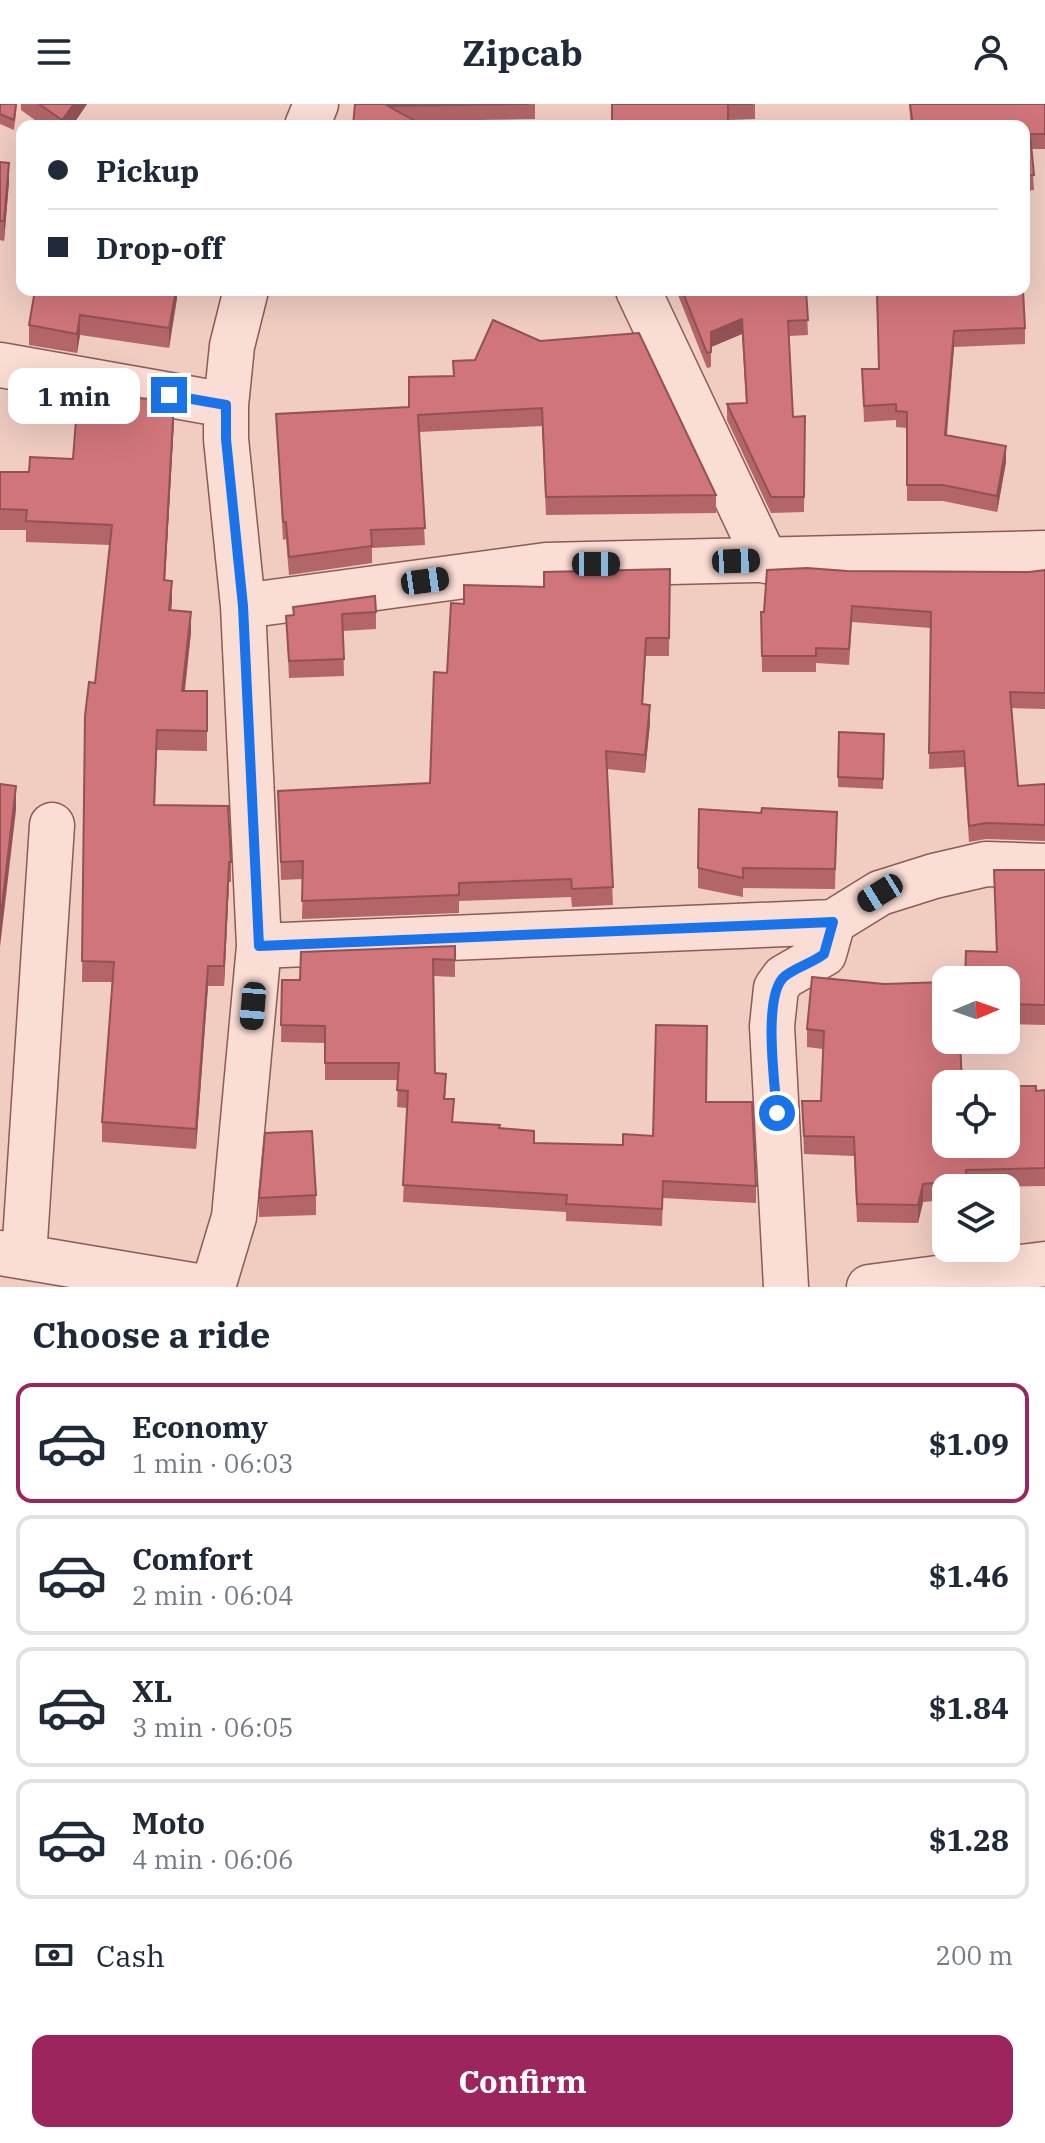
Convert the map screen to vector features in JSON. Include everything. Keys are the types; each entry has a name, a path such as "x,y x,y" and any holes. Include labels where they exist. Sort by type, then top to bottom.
{"street":[{"path":"213,1287 234,1217 259,946 243,606 226,439 232,346 244,296"},
{"path":"641,296 766,561"},
{"path":"0,365 226,405"},
{"path":"243,606 546,565 1045,553"},
{"path":"52,825 12,1255 203,1287"},
{"path":"259,946 833,922 880,893 934,876 986,864 1045,866"},
{"path":"786,1287 772,1026 776,988 784,977 824,954 833,922"},
{"path":"869,1287 1045,1264"}],"building":[{"path":"0,104 16,104 14,120 0,114"},
{"path":"39,104 74,104 62,120"},
{"path":"355,104 529,104 388,106 413,120 354,120"},
{"path":"612,104 728,104 728,120 612,120"},
{"path":"910,104 1045,104 1045,134 1030,134 1030,120 912,120"},
{"path":"1030,134 1034,175 1030,175"},
{"path":"0,162 9,163 4,221 0,221"},
{"path":"34,296 175,296 169,328 80,315 77,334 29,325"},
{"path":"684,296 806,296 808,320 788,321 793,417 805,416 804,497 771,497 727,404 747,403 742,319 711,332 711,352 707,353"},
{"path":"877,296 1023,296 1025,328 954,331 945,435 1006,446 997,496 943,485 907,485 907,412 896,411 896,404 864,406 862,369 879,369"},
{"path":"493,320 540,341 639,333 716,495 546,497 542,408 418,415 425,528 371,530 372,546 289,557 286,522 283,522 276,414 409,407 409,377 454,376 453,361 475,360"},
{"path":"78,393 174,401 164,580 172,581 169,610 191,612 182,691 207,691 207,731 157,730 154,805 228,806 231,862 224,966 208,966 196,1129 102,1122 114,962 82,961 85,716 89,682 95,683 112,525 26,521 27,510 0,509 0,472 29,472 30,457 73,459"},
{"path":"807,568 847,571 1045,570 1045,693 1010,692 1018,786 1045,784 1045,825 986,823 969,826 964,751 929,753 931,612 852,606 849,649 816,648 816,656 762,656 761,612 764,612 767,570"},
{"path":"670,569 669,638 646,638 642,704 650,705 645,755 606,751 613,887 572,889 571,879 459,883 459,895 302,901 303,861 281,862 278,791 430,783 434,672 447,673 451,603 464,604 464,585 544,587 544,572"},
{"path":"375,596 376,612 342,614 344,659 289,661 286,616 294,615 293,607"},
{"path":"839,732 884,734 883,779 838,777"},
{"path":"0,784 16,786 0,923"},
{"path":"762,808 837,812 835,869 743,868 743,878 698,868 699,809 761,813"},
{"path":"994,870 1045,870 1045,1005 1020,1004 1020,966 965,966 966,951 997,952"},
{"path":"455,946 455,960 433,959 435,1073 446,1074 444,1099 454,1099 452,1122 534,1131 534,1143 623,1145 623,1134 653,1136 656,1025 707,1026 706,1102 752,1102 756,1186 663,1181 662,1209 566,1204 567,1195 403,1185 408,1091 397,1090 399,1063 325,1063 325,1026 281,1025 282,980 300,980 301,952"},
{"path":"812,977 884,984 932,982 932,1054 961,1054 961,1070 932,1070 932,1158 1020,1158 1020,1086 1036,1086 1036,1091 1045,1090 1045,1168 932,1174 932,1183 923,1184 918,1205 857,1204 854,1137 804,1136 802,1101 821,1101 824,1031 807,1029"},
{"path":"312,1131 316,1195 259,1198 265,1133"}],"route":[{"path":"169,395 226,405 226,439 243,606 259,946 833,922 824,954 784,977 776,988 772,1026 777,1113"}]}
